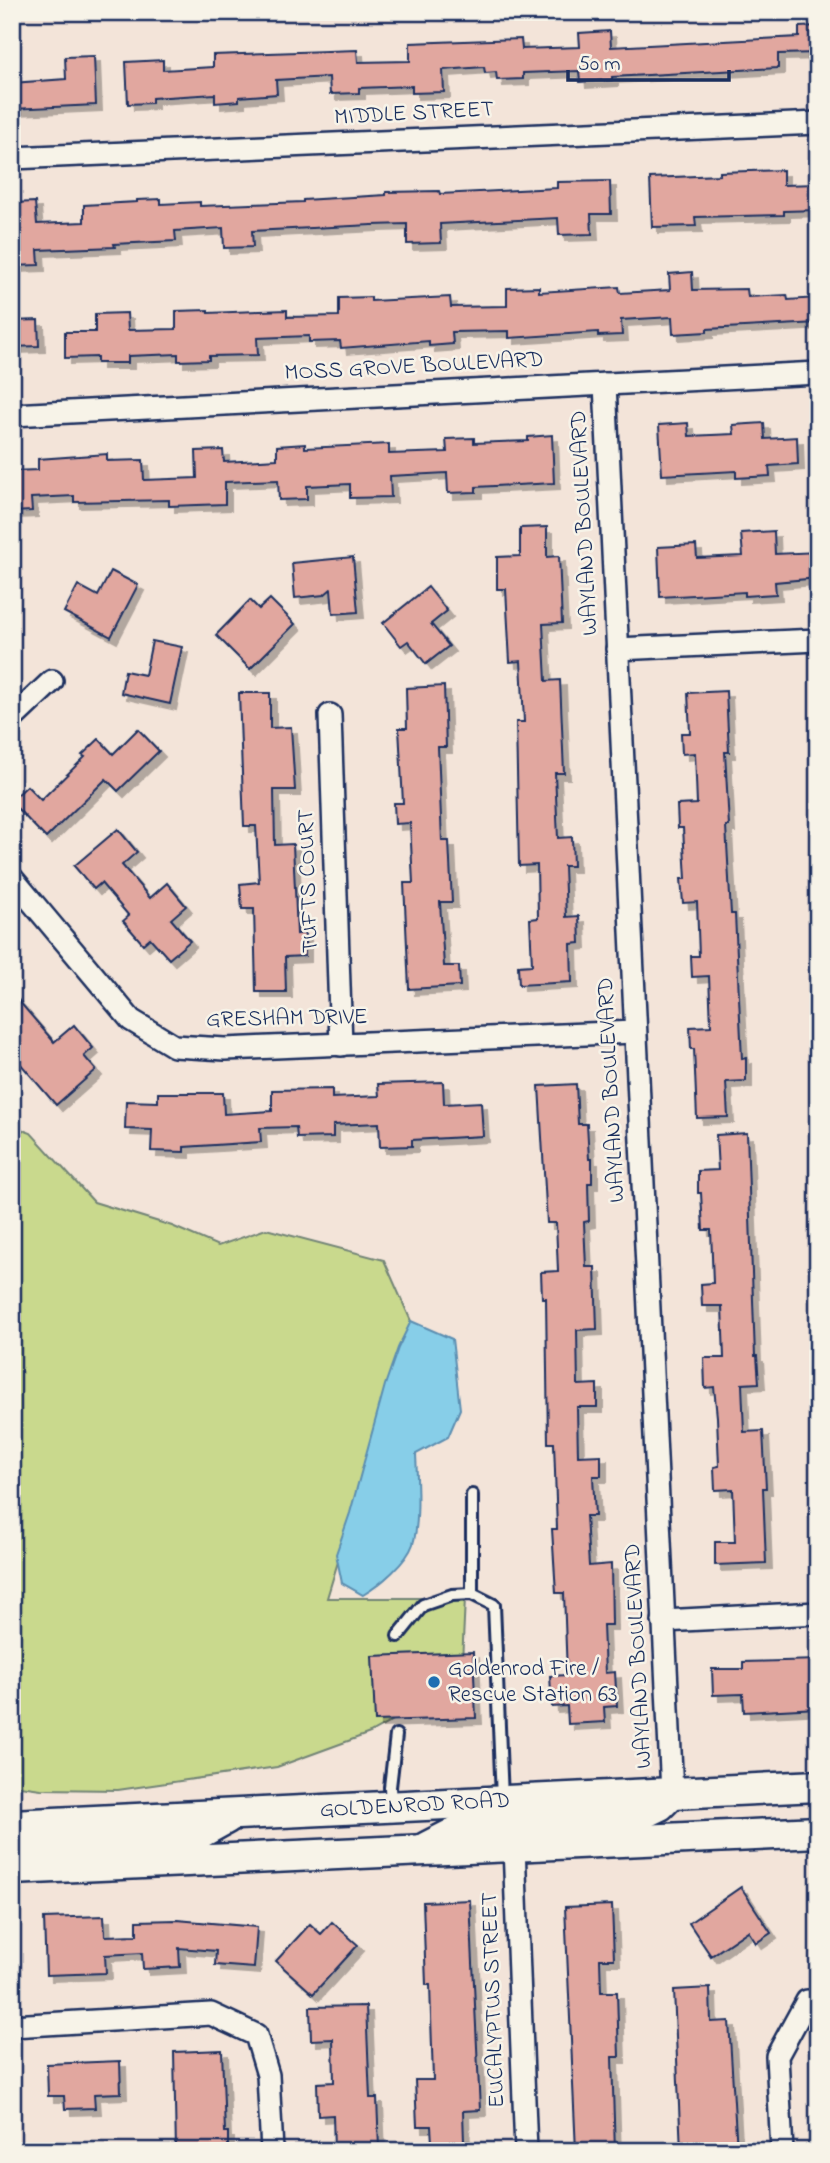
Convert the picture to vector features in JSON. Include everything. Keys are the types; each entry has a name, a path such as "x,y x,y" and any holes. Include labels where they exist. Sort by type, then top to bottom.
{"main road":[{"name":"GOLDENROD ROAD","path":"12,1825 818,1786"},
{"path":"418,1852 470,1825 633,1818 660,1804 671,1793"},
{"path":"12,1855 31,1845 191,1838 233,1814"},
{"name":"GOLDENROD ROAD","path":"12,1870 818,1832"}],"street":[{"name":"MIDDLE STREET","path":"12,158 818,123"},
{"name":"MOSS GROVE BOULEVARD","path":"12,415 818,373"},
{"name":"WAYLAND BOULEVARD","path":"605,384 671,1793"},
{"path":"617,649 818,640"},
{"path":"12,719 51,681"},
{"name":"TUFTS COURT","path":"330,715 341,1045"},
{"name":"GRESHAM DRIVE","path":"12,878 131,1020 174,1045 225,1049 635,1032"},
{"path":"663,1621 818,1613"},
{"name":"EUCALYPTUS STREET","path":"514,1847 526,2151"},
{"path":"782,2151 778,2056 807,2001"},
{"path":"12,2026 211,2014 256,2035 268,2075 272,2151"}],"lane":[{"path":"472,1495 472,1594"},
{"path":"398,1636 423,1605 452,1595 472,1594 494,1605 502,1802"},
{"path":"391,1808 390,1787 396,1735"}],"green space":[{"path":"12,1126 31,1133 94,1202 172,1226 218,1246 266,1229 384,1260 411,1321 327,1598 465,1598 462,1663 435,1697 370,1733 277,1767 118,1790 41,1789 12,1785"}],"water":[{"path":"411,1321 452,1339 460,1409 448,1437 416,1454 417,1524 410,1551 392,1572 363,1595 342,1583 336,1554 385,1385"}],"building":[{"path":"818,26 818,53 778,54 778,68 612,77 612,80 580,82 579,71 523,73 523,79 497,80 496,72 485,73 484,67 443,70 444,92 412,93 412,86 359,88 359,93 330,94 329,77 276,80 277,94 239,97 239,101 215,103 215,94 152,98 152,103 128,104 126,62 163,60 163,70 213,67 213,55 357,50 358,62 410,61 410,43 521,39 522,49 580,47 579,33 610,31 611,47 799,37 799,27"},
{"path":"94,56 96,105 12,109 12,83 66,79 65,57"},
{"path":"783,170 783,185 818,184 818,210 784,211 784,215 695,217 696,226 652,227 650,178"},
{"path":"610,181 611,214 591,214 592,234 559,235 558,218 440,224 441,243 407,244 407,224 372,225 252,231 253,247 224,248 223,228 175,231 176,241 38,250 39,265 12,266 12,203 35,202 37,224 84,222 84,205 137,200 161,199 161,204 200,202 200,206 303,202 386,195 386,192 439,191 440,194 557,188 557,182"},
{"path":"692,272 693,290 747,289 748,297 787,295 788,300 818,298 818,323 707,329 707,332 673,334 672,317 621,320 622,335 598,336 598,332 509,338 509,331 452,332 453,344 429,346 429,341 341,348 340,341 309,342 309,336 257,338 258,355 209,356 209,360 178,361 178,354 128,356 128,363 97,363 97,357 65,358 65,332 95,332 95,314 127,313 128,330 176,329 176,311 208,310 208,313 287,310 287,317 339,316 339,298 371,297 371,301 450,297 451,307 507,306 507,288 539,287 539,292 619,287 620,293 670,290 669,274"},
{"path":"38,320 39,346 12,347 12,321"},
{"path":"688,423 689,436 734,434 733,425 764,423 765,439 797,437 798,464 769,466 770,476 736,478 736,471 662,475 659,425"},
{"path":"552,435 554,483 476,487 476,492 448,493 447,473 390,476 391,497 350,498 350,484 307,486 307,499 279,500 278,480 225,482 225,504 169,506 169,500 74,502 74,496 31,498 32,511 12,512 12,471 38,470 38,459 107,454 107,461 143,460 144,480 197,478 196,451 223,450 224,462 277,459 277,446 305,444 305,448 389,444 389,454 447,452 446,439 474,438 474,443 528,441 528,437"},
{"path":"547,527 547,557 559,556 562,623 543,624 546,681 560,680 564,773 555,773 558,838 572,837 573,866 564,866 566,917 579,916 580,943 571,944 572,982 519,985 518,966 532,965 530,919 538,918 537,865 519,866 516,722 524,722 521,661 510,662 506,589 497,589 497,557 520,556 520,528"},
{"path":"774,531 775,554 818,552 818,578 775,582 776,594 745,596 745,592 660,597 658,547 696,545 697,558 743,556 741,533"},
{"path":"353,557 358,612 333,614 331,589 324,595 295,598 292,563"},
{"path":"111,571 138,585 111,637 64,612 78,585 98,596"},
{"path":"428,587 447,611 431,624 449,646 426,664 408,641 401,646 383,623"},
{"path":"270,599 295,624 250,669 216,635 250,600 259,609"},
{"path":"152,641 182,647 170,704 121,693 125,671 145,675"},
{"path":"444,686 446,747 438,747 442,841 449,841 452,902 440,902 444,966 459,966 460,986 409,989 404,883 413,883 410,823 395,824 394,803 403,803 399,728 407,728 406,688"},
{"path":"726,691 729,752 725,752 729,826 726,826 731,914 735,914 742,1059 746,1058 746,1081 726,1082 728,1117 697,1118 694,1049 691,1049 690,1027 711,1026 709,976 692,977 691,956 699,956 697,902 683,903 681,879 686,879 683,828 678,828 677,805 697,804 695,753 682,754 681,733 690,733 688,693"},
{"path":"239,693 270,693 270,728 291,727 295,790 274,790 275,845 293,844 297,934 305,933 305,956 285,957 286,992 256,992 254,909 242,909 240,884 259,882 256,826 244,826"},
{"path":"138,729 159,751 118,791 106,779 46,838 12,803 27,786 41,800 85,757 82,755 99,739 113,754"},
{"path":"118,829 137,852 122,865 150,898 167,883 186,906 171,919 190,941 169,959 150,938 143,944 123,921 129,916 101,883 94,889 74,866"},
{"path":"12,993 54,1042 74,1025 93,1048 84,1056 96,1070 56,1105 12,1054"},
{"path":"443,1082 444,1104 481,1102 483,1136 412,1140 412,1146 380,1147 379,1123 333,1125 333,1137 297,1138 296,1127 260,1128 261,1142 184,1147 184,1152 151,1151 152,1130 125,1129 126,1101 158,1102 158,1093 223,1093 224,1114 272,1111 272,1090 332,1089 332,1098 379,1096 378,1084"},
{"path":"576,1084 578,1124 587,1124 589,1159 592,1159 592,1183 588,1183 589,1221 584,1222 586,1267 595,1267 597,1329 577,1330 578,1385 597,1384 597,1407 577,1407 578,1456 601,1455 601,1476 593,1476 595,1516 586,1516 589,1566 611,1564 612,1625 603,1625 605,1673 615,1672 617,1706 604,1707 605,1722 568,1724 567,1706 552,1707 550,1676 567,1675 564,1593 556,1593 552,1529 557,1529 554,1443 548,1443 546,1298 542,1298 541,1272 558,1271 556,1223 547,1223 539,1086"},
{"path":"747,1133 755,1356 759,1383 742,1384 744,1432 763,1431 766,1563 715,1565 715,1542 735,1542 733,1489 715,1490 714,1467 719,1466 717,1417 714,1387 705,1388 704,1358 724,1358 722,1306 702,1306 701,1284 713,1283 711,1230 703,1230 698,1171 718,1170 716,1135"},
{"path":"473,1652 476,1718 375,1721 372,1656"},
{"path":"818,1660 818,1708 744,1712 743,1694 713,1695 712,1669 743,1669 743,1662"},
{"path":"741,1887 771,1933 756,1943 748,1931 711,1956 689,1923"},
{"path":"470,1900 480,2110 463,2111 464,2142 432,2143 431,2126 417,2126 415,2080 433,2080 430,1985 426,1985 423,1902"},
{"path":"612,1905 614,1959 600,1959 601,1992 617,1992 619,2057 612,2057 615,2151 576,2151 565,1907"},
{"path":"104,1916 105,1936 137,1935 137,1921 177,1920 257,1927 254,1968 215,1965 216,1951 179,1948 180,1967 143,1969 142,1953 105,1955 106,1973 46,1975 44,1918"},
{"path":"332,1922 358,1945 313,1994 276,1961 310,1924 321,1934"},
{"path":"710,1988 711,2022 729,2021 737,2151 681,2151 674,1990"},
{"path":"366,2006 370,2098 377,2098 379,2148 334,2149 333,2115 318,2116 317,2083 334,2082 333,2039 311,2040 310,2007"},
{"path":"222,2050 228,2151 176,2151 174,2052"},
{"path":"120,2061 121,2093 94,2094 95,2108 65,2109 64,2096 48,2096 47,2064"}],"place":[{"name":"Goldenrod Fire / Rescue Station 63","path":"434,1682"}]}
